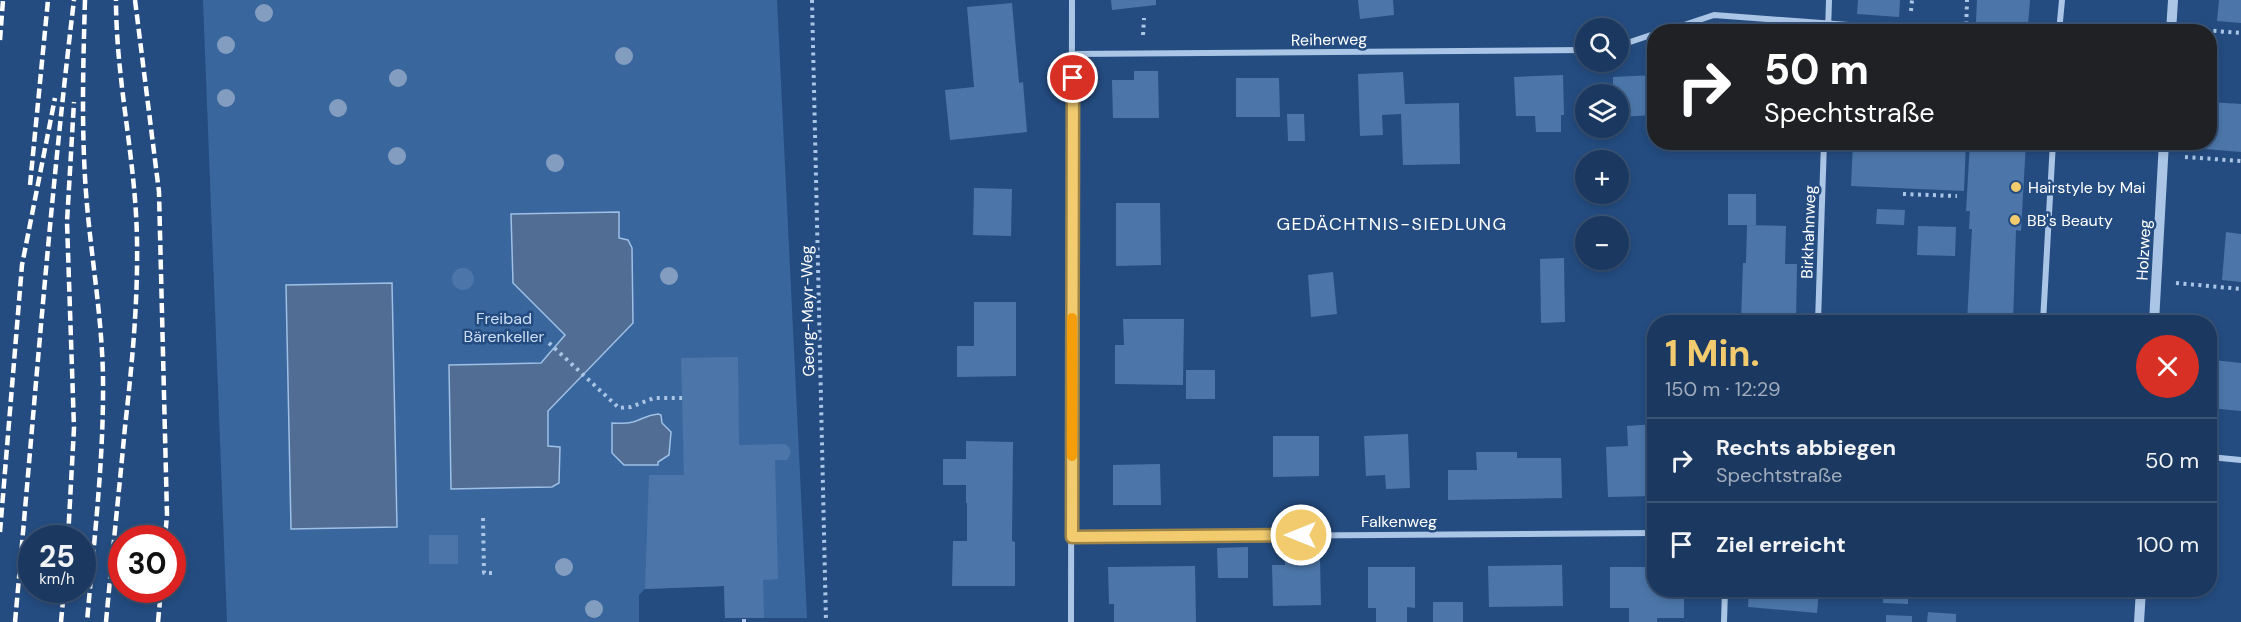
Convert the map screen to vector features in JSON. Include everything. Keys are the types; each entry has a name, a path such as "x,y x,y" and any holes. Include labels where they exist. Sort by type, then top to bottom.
{"street":[{"path":"1071,622 1072,0"},
{"path":"1828,24 1829,0"},
{"path":"2060,24 2062,0"},
{"path":"2172,24 2174,0"},
{"path":"1687,24 1714,15 1793,24"},
{"path":"1629,42 1647,36"},
{"name":"Reiherweg","path":"1073,54 1575,50"},
{"name":"Birkhahnweg","path":"1818,315 1824,150"},
{"path":"2043,315 2053,150"},
{"name":"Holzweg","path":"2154,315 2163,150"},
{"path":"2217,458 2241,460"},
{"name":"Falkenweg","path":"1072,537 1647,533"},
{"path":"1724,622 1725,597"},
{"path":"2139,622 2141,597"}],"path":[{"name":"Georg-Mayr-Weg","path":"812,0 826,622"},
{"path":"1966,24 1967,0"},
{"path":"2217,32 2241,33"},
{"path":"2163,155 2241,161"},
{"path":"1903,194 1957,196"},
{"path":"2156,281 2241,289"},
{"path":"549,344 619,408 631,407 654,398 682,398"},
{"path":"483,518 484,573 492,573"}],"green space":[{"name":"Freibad Bärenkeller","path":"203,0 777,0 807,618 725,618 724,586 645,589 639,595 639,622 227,622"}],"shaded area":[{"path":"619,212 619,238 628,240 632,248 633,323 548,411 548,446 560,447 559,483 552,487 451,489 449,365 541,363 565,335 513,283 511,214"},
{"path":"392,283 397,527 291,529 286,285"},
{"path":"661,415 662,423 671,432 669,455 658,462 658,465 624,465 612,453 612,423 630,423"}],"building":[{"path":"1111,0 1156,0 1156,5 1112,10"},
{"path":"1358,0 1393,0 1394,15 1360,19"},
{"path":"1858,0 1900,0 1899,17 1857,14"},
{"path":"1977,0 2030,0 2028,24 1976,22"},
{"path":"2219,0 2241,0 2241,23 2217,21"},
{"path":"1012,3 1019,83 1023,82 1027,132 950,140 945,90 974,87 967,7"},
{"path":"1134,71 1158,71 1159,118 1113,118 1112,80 1134,80"},
{"path":"1403,72 1405,104 1459,103 1460,164 1403,165 1401,114 1382,115 1383,135 1360,136 1358,74"},
{"path":"1563,75 1564,115 1561,115 1561,132 1536,132 1535,116 1516,116 1514,77"},
{"path":"1647,75 1647,115 1629,116 1629,84 1613,84 1613,77"},
{"path":"1236,78 1279,78 1280,117 1236,117"},
{"path":"2217,102 2241,104 2241,152 2216,150"},
{"path":"1287,114 1304,114 1305,141 1288,141"},
{"path":"1853,150 1966,150 1964,191 1851,186"},
{"path":"1970,150 2026,150 2021,231 2016,230 2013,315 1967,315 1972,229 1969,229 1970,211 1966,211"},
{"path":"974,188 1012,189 1011,236 973,235"},
{"path":"1728,194 1756,194 1756,225 1728,225"},
{"path":"1116,203 1160,203 1161,265 1116,266"},
{"path":"1877,209 1905,210 1904,225 1876,224"},
{"path":"1747,225 1786,226 1785,264 1797,264 1796,315 1741,315 1743,263 1746,263"},
{"path":"1918,226 1956,227 1955,256 1917,255"},
{"path":"2226,232 2241,234 2241,282 2222,280"},
{"path":"1564,258 1565,322 1541,323 1540,259"},
{"path":"463,268 471,271 474,279 471,287 463,290 455,287 452,279 455,271"},
{"path":"1333,272 1337,314 1311,317 1308,275"},
{"path":"974,302 1016,302 1016,376 957,377 957,346 974,346"},
{"path":"1123,319 1184,319 1183,385 1115,384 1115,345 1124,345"},
{"path":"738,357 739,445 785,444 791,453 787,460 775,460 778,579 763,580 764,618 725,618 724,586 645,589 649,475 684,475 681,358"},
{"path":"2217,360 2241,363 2241,411 2217,409"},
{"path":"1186,370 1215,370 1215,399 1186,399"},
{"path":"1647,425 1647,496 1608,497 1606,447 1628,446 1627,426"},
{"path":"1408,434 1410,488 1386,489 1385,475 1366,476 1364,436"},
{"path":"1273,436 1319,436 1319,476 1273,477"},
{"path":"966,441 1013,442 1012,541 1015,542 1015,586 952,586 953,541 967,541 966,485 943,485 943,459 966,459"},
{"path":"1476,452 1517,452 1517,458 1561,458 1562,498 1448,500 1448,470 1477,470"},
{"path":"1160,464 1161,505 1113,505 1113,465"},
{"path":"429,535 458,535 458,564 429,564"},
{"path":"1248,547 1248,578 1218,578 1217,548"},
{"path":"1320,557 1321,605 1273,606 1272,565 1285,565 1285,558"},
{"path":"1562,565 1563,606 1489,607 1488,566"},
{"path":"1195,566 1196,622 1114,622 1114,604 1109,604 1108,567"},
{"path":"1368,567 1415,567 1415,608 1407,607 1407,622 1376,622 1376,608 1368,608"},
{"path":"1610,567 1647,567 1647,597 1684,597 1684,618 1657,618 1657,622 1629,622 1629,608 1610,608"},
{"path":"1749,597 1818,597 1817,613 1748,607"},
{"path":"1883,597 1908,597 1908,604 1883,603"},
{"path":"1433,602 1463,602 1463,622 1433,622"},
{"path":"1928,612 1956,614 1956,622 1927,622"},
{"path":"1886,615 1912,616 1912,622 1886,622"}],"railway":[{"path":"0,40 3,0"},
{"path":"30,185 48,0"},
{"path":"15,622 49,233 74,0"},
{"path":"85,0 84,154 103,377 100,469 87,622"},
{"path":"106,622 132,357 137,264 136,211 119,60 116,0"},
{"path":"135,0 159,192 166,525"},
{"path":"0,532 22,265 55,98"},
{"path":"69,525 74,428 67,222 74,102"},
{"path":"61,622 63,603"},
{"path":"158,622 160,603"}],"slow traffic":[{"path":"1072,318 1072,456"}],"place":[{"name":"Hairstyle by Mai","path":"2016,187"},
{"name":"BB's Beauty","path":"2015,220"}],"district":[{"name":"GEDÄCHTNIS-SIEDLUNG","path":"1392,224"}],"route":[{"path":"1073,78 1072,537 1301,535"}]}
